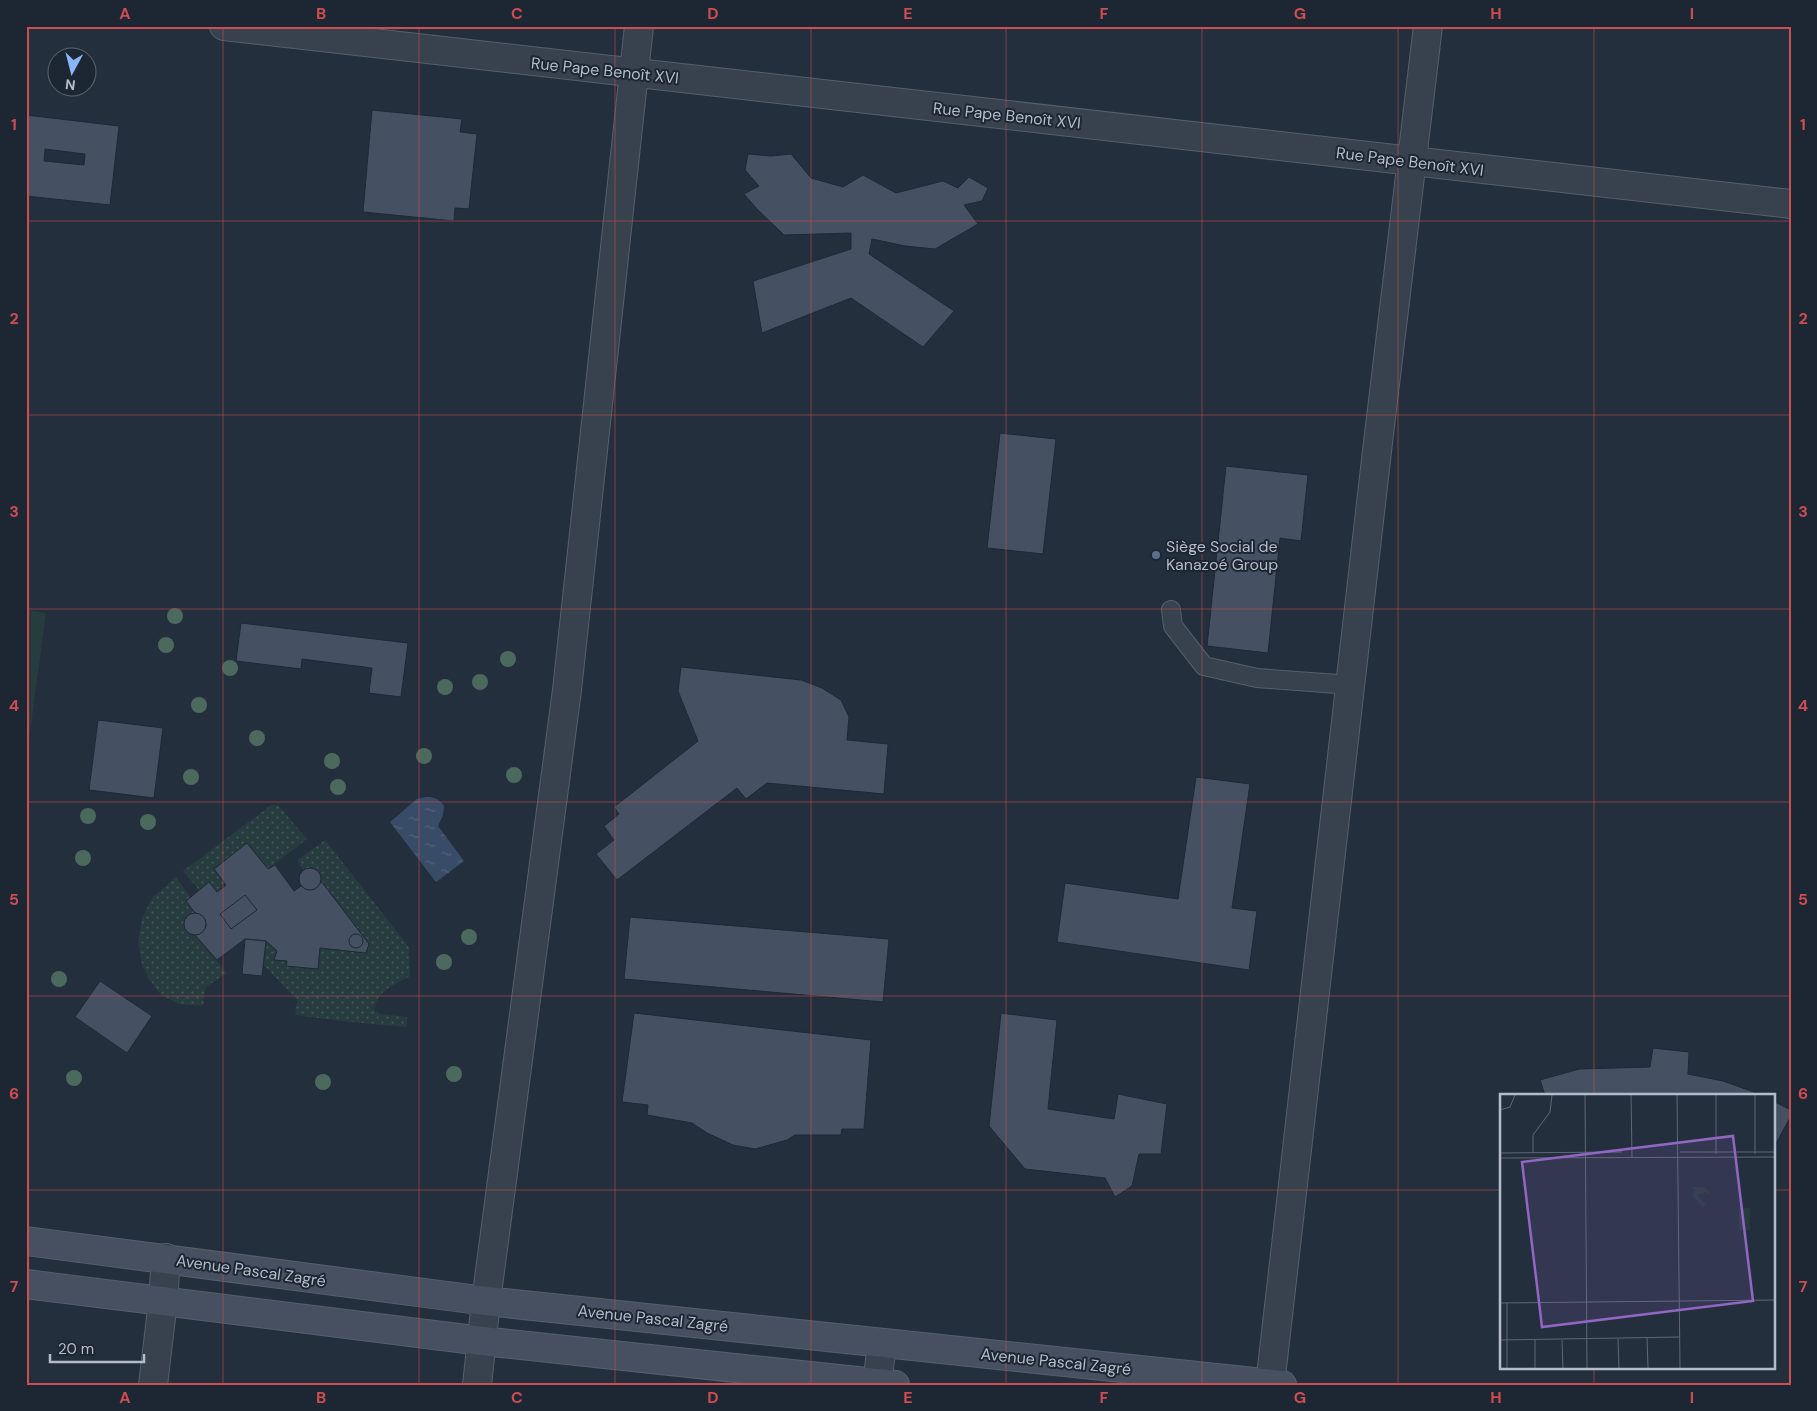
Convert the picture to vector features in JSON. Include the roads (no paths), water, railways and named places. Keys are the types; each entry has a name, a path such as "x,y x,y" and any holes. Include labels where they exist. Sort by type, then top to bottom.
{"main road":[{"name":"Avenue Pascal Zagré","path":"26,1241 486,1301 1274,1384"},
{"path":"26,1284 482,1341 883,1384"}],"street":[{"name":"Rue Pape Benoît XVI","path":"224,26 1791,204"},
{"path":"478,1385 486,1301 567,690 639,26"},
{"path":"1274,1384 1350,685 1428,26"},
{"path":"153,1385 166,1258"},
{"path":"882,1342 883,1384"}],"lane":[{"path":"1171,610 1173,626 1204,666 1257,678 1350,685"}],"water":[{"path":"426,797 436,799 444,806 443,815 438,826 464,861 436,882 390,822 417,799"}],"place":[{"name":"Siège Social de Kanazoé Group","path":"1156,555"}]}
